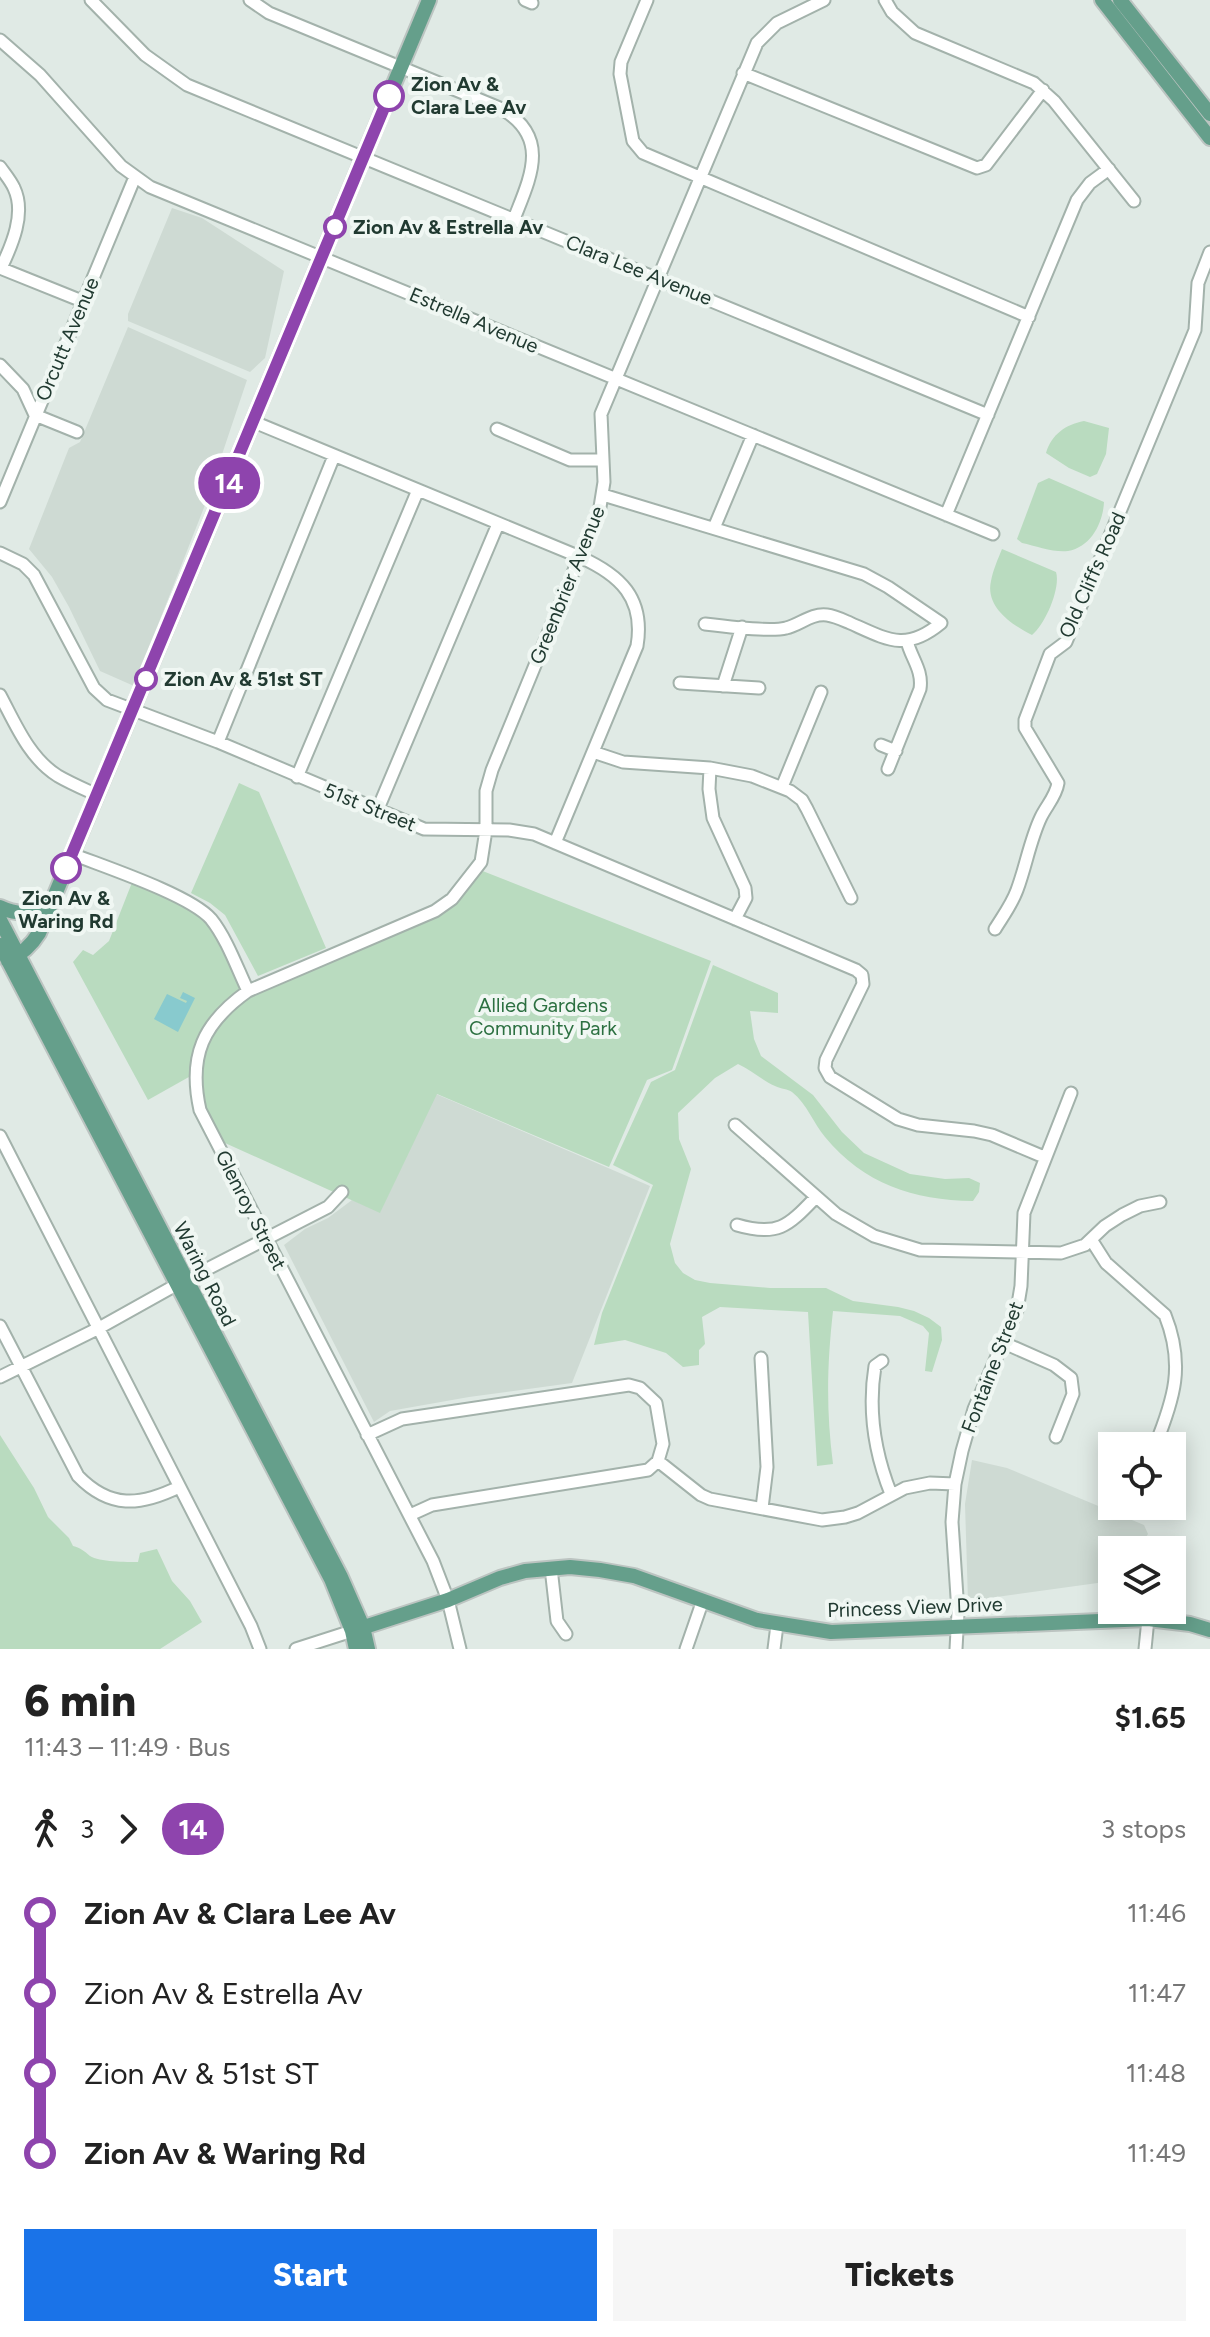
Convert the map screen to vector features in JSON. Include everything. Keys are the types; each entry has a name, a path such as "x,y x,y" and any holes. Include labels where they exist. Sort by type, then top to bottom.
{"main road":[{"path":"9,960 33,944 39,933 429,0"},
{"path":"1102,0 1210,138"},
{"path":"1120,0 1210,114"},
{"path":"0,907 27,914 42,908 54,897"},
{"name":"Waring Road","path":"0,920 9,960"},
{"name":"Waring Road","path":"0,945 181,1283 368,1649"},
{"name":"Princess View Drive","path":"357,1629 448,1600 500,1578 525,1571 570,1567 634,1576 757,1620 831,1632 1098,1621"},
{"name":"Princess View Drive","path":"1186,1624 1210,1630"},
{"name":"Waring Road","path":"356,1649 357,1629"}],"street":[{"name":"Clara Lee Avenue","path":"91,0 145,55 187,85 988,415"},
{"path":"250,0 269,13 401,66 515,117 525,129 533,150 533,164 514,219"},
{"path":"647,0 621,62 620,74 633,141 647,156 1029,317"},
{"name":"Greenbrier Avenue","path":"248,991 435,911 452,899 481,862 486,830 485,803 492,770 603,495 601,414 757,43 777,23 824,0"},
{"path":"885,0 892,12 915,33 1034,83 1043,90 1134,201"},
{"name":"Estrella Avenue","path":"0,40 40,75 121,166 150,187 993,534"},
{"path":"743,73 977,168 986,165 1043,90"},
{"path":"0,167 16,190 19,216 0,268 82,301"},
{"path":"946,515 1077,200 1090,183 1109,169"},
{"name":"Orcutt Avenue","path":"0,502 135,177"},
{"name":"Old Cliffs Road","path":"995,929 1017,889 1025,857 1041,817 1057,792 1058,783 1025,728 1025,720 1050,654 1066,642 1195,330 1198,283 1210,252"},
{"path":"0,365 23,389 35,415 77,432"},
{"path":"254,422 580,557 607,571 624,587 636,611 639,628 637,646 555,843"},
{"path":"497,429 570,460 603,460"},
{"path":"714,528 753,435"},
{"path":"218,742 334,456"},
{"path":"297,777 418,490"},
{"path":"603,495 864,574 941,623 907,641 889,639 824,614 785,628 705,624"},
{"path":"377,811 498,524"},
{"name":"51st Street","path":"0,553 23,564 34,575 94,688 107,700 218,742 424,829 509,830 534,834 856,970 862,975 863,984 826,1060 825,1068 830,1077 898,1119 918,1125 983,1133 1044,1157"},
{"path":"723,686 742,627"},
{"path":"888,769 922,677 907,641"},
{"path":"680,683 759,688"},
{"path":"782,787 821,692"},
{"path":"0,695 20,735 41,763 56,775 97,795"},
{"path":"881,745 896,751"},
{"path":"593,752 623,762 710,768 752,776 782,787 802,800 851,898"},
{"path":"710,768 713,818 745,888 746,898 735,919"},
{"path":"72,854 153,886 200,909 218,929 248,991"},
{"name":"Glenroy Street","path":"248,991 226,1006 208,1030 198,1055 196,1091 200,1110 433,1561 448,1600 460,1649"},
{"name":"Fontaine Street","path":"956,1649 958,1627 952,1522 955,1484 974,1409 1017,1310 1024,1213 1071,1093"},
{"path":"735,1125 815,1198 848,1222 874,1236 920,1250 1061,1253 1092,1241 1105,1226 1122,1215 1140,1206 1160,1202"},
{"path":"0,1136 260,1649"},
{"path":"0,1377 328,1207 342,1192"},
{"path":"737,1225 760,1231 779,1229 793,1221 815,1198"},
{"path":"1092,1241 1106,1263 1165,1315 1169,1324 1176,1373 1171,1408 1161,1432"},
{"path":"0,1326 83,1482 103,1496 134,1502 156,1498 179,1487"},
{"path":"1004,1343 1054,1365 1071,1378 1073,1394 1056,1437"},
{"path":"761,1358 767,1467 762,1508"},
{"path":"882,1361 875,1366 871,1390 881,1469 891,1494"},
{"path":"367,1435 402,1419 629,1385 640,1388 656,1403 663,1444 658,1461 648,1470 432,1505 410,1515"},
{"path":"658,1461 710,1499 822,1520 858,1513 905,1488 930,1483 955,1484"},
{"path":"551,1568 557,1621 566,1634"},
{"path":"686,1649 703,1600"},
{"path":"1145,1649 1148,1624"},
{"path":"774,1649 777,1625"},
{"path":"296,1649 357,1629"}],"shaded area":[{"path":"172,208 202,218 284,271 265,358 250,372 128,321 128,314"},
{"path":"128,327 247,380 205,505 134,686 100,671 52,577 29,549 69,448 80,442"},
{"path":"436,1094 650,1186 572,1383 390,1411 374,1422 284,1245 352,1200 380,1212"},
{"path":"972,1460 1007,1468 1098,1506 1098,1520 1132,1520 1144,1525 1148,1534 1098,1536 1098,1583 968,1601 965,1504"}],"green space":[{"path":"1084,421 1109,428 1106,454 1097,474 1090,477 1046,453 1060,431"},
{"path":"1049,478 1104,502 1094,533 1076,549 1051,550 1017,539 1038,483"},
{"path":"1002,549 1056,572 1051,606 1032,635 1002,614 992,599 991,581"},
{"path":"239,783 259,792 326,948 258,976 225,915 191,893"},
{"name":"Allied Gardens Community Park","path":"475,868 711,961 672,1070 647,1080 609,1167 437,1094 380,1213 225,1143 204,1117 196,1073 148,1100 73,962 83,950 93,955 109,941 133,880 202,911 248,990 428,915"},
{"path":"713,965 778,993 778,1013 750,1011 754,1039 761,1056 813,1095 842,1132 864,1153 910,1174 945,1179 969,1178 980,1183 973,1201 951,1200 910,1193 873,1178 840,1153 792,1092 770,1084 738,1064 715,1078 678,1113 679,1139 691,1169 670,1244 675,1263 683,1273 710,1283 770,1288 826,1288 853,1301 914,1311 941,1327 942,1340 932,1372 925,1371 929,1333 923,1326 900,1316 833,1311 828,1388 833,1464 817,1466 808,1312 720,1307 702,1317 705,1344 699,1350 699,1365 683,1367 666,1353 625,1340 594,1345 602,1313 653,1185 613,1165 651,1082 675,1070"},
{"path":"0,1435 34,1488 48,1517 73,1546 94,1558 120,1562 138,1562 140,1553 157,1549 172,1581 190,1601 202,1622 160,1649 0,1649"}],"water":[{"path":"183,992 195,998 178,1032 154,1019 167,994 186,1003 180,998"}],"bus line":[{"name":"14","path":"66,868 389,96"}],"place":[{"name":"Zion Av & Clara Lee Av","path":"389,96"},
{"name":"Zion Av & Estrella Av","path":"335,227"},
{"name":"Zion Av & 51st ST","path":"146,679"},
{"name":"Zion Av & Waring Rd","path":"66,868"}]}
